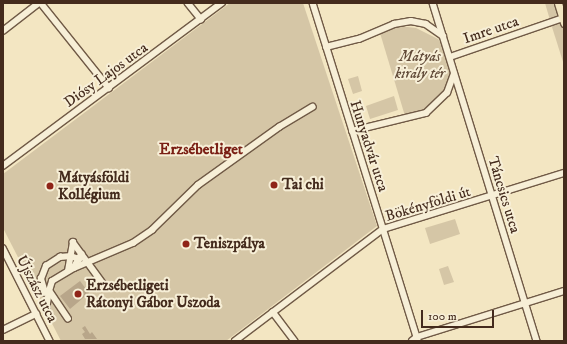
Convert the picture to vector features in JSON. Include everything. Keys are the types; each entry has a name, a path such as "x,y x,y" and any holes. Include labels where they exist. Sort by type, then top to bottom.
{"main road":[{"path":"558,3 563,21"}],"street":[{"path":"3,31 40,3 108,88"},
{"path":"188,3 201,19"},
{"name":"Diósy Lajos utca","path":"3,166 222,3"},
{"name":"Hunyadvár utca","path":"313,3 416,340"},
{"name":"Táncsics utca","path":"433,3 537,341"},
{"path":"326,47 359,39 394,24 411,21 426,24 443,36"},
{"name":"Imre utca","path":"450,57 523,32 563,21"},
{"path":"352,131 426,113 447,92 454,74"},
{"path":"46,310 44,293 52,281 74,268 133,243 152,230 198,185 279,127 312,107"},
{"name":"Bökényföldi út","path":"235,341 383,229 564,174"},
{"path":"68,272 73,242 81,256 88,262 104,286"},
{"name":"Újszász utca","path":"4,252 50,341"},
{"path":"68,319 38,286 43,271 50,262 70,256 81,256"},
{"path":"74,268 81,256"},
{"path":"416,340 564,291"},
{"path":"273,312 295,341"},
{"path":"3,330 36,314"}],"green space":[{"path":"230,3 303,3 377,226 226,341 61,341 3,228 3,174"},
{"path":"545,3 564,3 564,65 552,27"},
{"name":"Mátyás király tér","path":"399,26 416,28 438,39 445,48 450,63 450,77 447,88 437,101 426,108 405,116 380,33"},
{"path":"358,76 362,91 353,94 348,79"},
{"path":"394,96 398,110 370,119 366,106"},
{"path":"455,219 460,234 430,244 425,228"},
{"path":"448,266 454,282 444,285 439,269"}],"shaded area":[{"path":"80,281 89,293 70,309 60,296"},
{"path":"85,326 90,334 92,332 97,339 85,339 82,334 85,332 82,328"}],"place":[{"name":"Tai chi","path":"274,185"},
{"name":"Mátyásföldi Kollégium","path":"50,186"},
{"name":"Teniszpálya","path":"186,244"},
{"name":"Erzsébetligeti Rátonyi Gábor Uszoda","path":"78,294"}],"district":[{"name":"Erzsébetliget","path":"201,149"}]}
